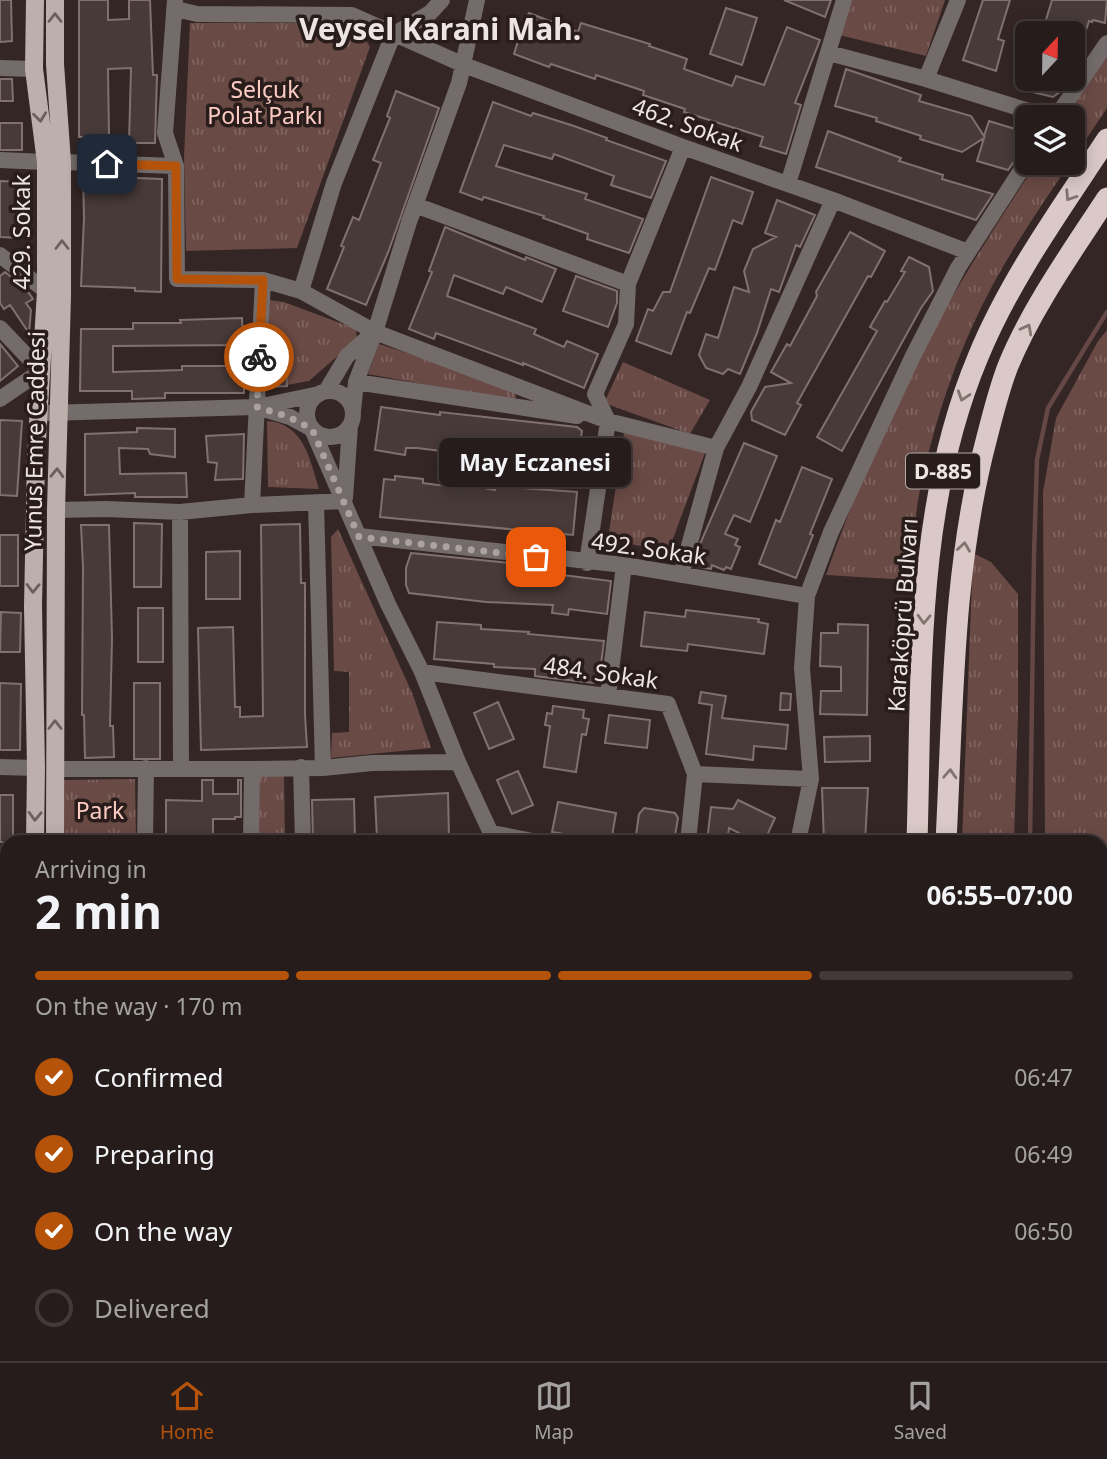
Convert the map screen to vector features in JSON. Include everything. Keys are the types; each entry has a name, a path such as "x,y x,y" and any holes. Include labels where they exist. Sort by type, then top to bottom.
{"highway":[{"name":"Karaköprü Bulvarı","path":"917,835 924,611 930,541 953,430 978,356 998,314 1031,254 1107,139"},
{"name":"D-885","path":"946,835 957,613 973,491 1008,365 1059,272 1107,198"}],"main road":[{"name":"429. Sokak","path":"34,835 36,768 33,619 36,457 49,412 41,371 54,162 34,68 35,0"},
{"name":"Yunus Emre Caddesi","path":"55,0 49,412 56,510 55,835"}],"street":[{"path":"301,291 334,183 393,35 430,13 442,0"},
{"path":"344,501 356,382 459,83 477,0"},
{"path":"788,184 844,0"},
{"path":"926,79 958,0"},
{"path":"175,5 165,133 176,166 177,279 263,280 301,291 375,332 608,421"},
{"name":"462. Sokak","path":"175,5 197,14 353,8 393,35 464,65 968,252"},
{"path":"1064,105 1107,43"},
{"path":"829,53 1015,107"},
{"path":"0,68 34,68"},
{"path":"587,563 608,421 595,394 626,324 628,284 683,147"},
{"path":"0,160 176,166"},
{"path":"800,835 811,779 802,668 807,596 831,532 912,358 968,252 1018,175"},
{"path":"681,575 716,449 749,387 833,200"},
{"path":"415,205 628,284"},
{"path":"0,255 46,291"},
{"path":"252,505 263,280"},
{"path":"0,329 41,371 0,399"},
{"path":"375,332 348,356 322,393 309,406 307,413 388,604 422,672 458,762 492,835"},
{"path":"356,382 608,421 716,449"},
{"path":"49,412 257,407 322,393 341,393 347,398 352,419"},
{"path":"257,407 289,417 324,436 339,435 352,419"},
{"path":"56,510 180,512 252,505 344,501"},
{"path":"316,503 317,623 323,768"},
{"path":"180,512 181,768"},
{"name":"492. Sokak","path":"359,537 624,565 807,596"},
{"path":"608,695 624,565"},
{"name":"484. Sokak","path":"422,672 668,704 695,774"},
{"path":"55,769 323,768 372,763 458,762"},
{"path":"0,767 36,768"},
{"path":"301,767 303,835"},
{"path":"145,835 146,768"},
{"path":"251,835 252,769"},
{"path":"689,835 695,774 811,779"}],"green space":[{"path":"851,0 945,0 926,56 839,35"},
{"name":"Selçuk Polat Parkı","path":"190,23 334,23 362,34 370,47 297,248 186,251 184,157"},
{"path":"1107,51 1107,108 1085,141 1085,105 1073,105 1082,91 1085,91 1085,86"},
{"path":"1028,175 1062,175 997,277 976,317 956,365 939,415 920,490 909,580 826,575 864,476 893,412 964,278"},
{"path":"269,300 284,302 356,329 357,339 309,381 270,388"},
{"path":"1107,330 1107,835 1045,835 1043,492 1056,418 1098,341"},
{"path":"379,344 512,386 516,397 513,401 368,374"},
{"path":"623,362 710,400 690,434 604,403"},
{"path":"267,421 289,428 304,445 319,489 268,487"},
{"path":"624,432 705,453 668,552 608,539"},
{"path":"338,529 413,695 431,748 331,758 332,733 349,732 349,672 334,671 331,537"},
{"path":"973,553 991,562 1018,594 1014,835 962,835"},
{"path":"253,775 284,775 285,835 254,835"},
{"name":"Park","path":"135,779 136,835 64,835 63,780"}],"building":[{"path":"0,0 11,0 12,41 0,42"},
{"path":"79,0 108,0 108,20 129,19 129,0 150,0 153,75 157,75 155,143 129,143 131,68 108,69 109,137 79,137"},
{"path":"784,0 831,0 825,17"},
{"path":"983,0 1010,0 998,39 1004,41 996,71 963,60"},
{"path":"1052,0 1107,0 1105,23 1089,21 1085,34 1085,21 1046,21"},
{"path":"726,8 757,18 742,65 710,54"},
{"path":"529,13 578,32 581,23 650,44 649,46 687,59 684,69 732,86 736,76 764,85 787,27 820,40 795,103 801,105 786,154 760,146 763,137 684,112 685,109 643,95 644,91 596,75 595,79 551,64 549,67 514,54"},
{"path":"846,69 921,95 919,101 971,116 984,136 989,121 1015,129 1015,160 1008,170 977,161 984,138 962,152 920,139 921,136 876,121 877,118 835,106"},
{"path":"0,79 12,79 13,101 0,101"},
{"path":"396,91 439,108 389,250 366,305 327,289 353,217 359,220 381,163 373,160 390,118 387,116"},
{"path":"1028,91 1060,91 1053,97"},
{"path":"493,102 531,116 533,113 574,126 666,161 651,198 611,185 614,176 554,154 552,159 504,145 496,166 587,194 585,199 643,219 629,253 587,239 588,234 543,218 544,216 460,192"},
{"path":"0,123 22,123 22,150 0,150"},
{"path":"828,131 901,158 899,161 943,175 942,179 993,194 976,220 816,167"},
{"path":"83,176 162,179 161,292 81,286"},
{"path":"711,177 753,192 742,224 733,220 715,270 709,268 690,313 687,312 671,354 636,341 648,309 653,311 663,292 670,292"},
{"path":"0,181 21,182 20,238 0,237"},
{"path":"777,200 815,215 800,247 796,245 779,292 771,289 740,374 728,369 723,374 706,368 699,355 706,334 718,338 734,287 749,292 744,271 753,249 776,237 765,233"},
{"path":"445,227 525,260 526,257 556,269 542,302 506,287 503,294 454,275 447,296 536,329 534,334 564,347 567,341 598,354 584,388 523,363 436,333 434,339 409,329 432,272 429,271"},
{"path":"850,232 885,251 871,277 868,276 797,403 801,405 785,435 752,420 751,412 765,387 791,383 771,372 787,344 790,346 817,296 816,292"},
{"path":"909,257 929,267 933,291 842,451 817,437 877,331 870,327 905,272 901,271"},
{"path":"5,272 26,289 33,299 26,303 31,310 29,333 10,305 4,309 0,303 0,276"},
{"path":"576,276 617,291 617,303 608,327 563,311"},
{"path":"242,318 243,345 113,346 113,372 182,370 182,366 244,366 244,393 165,393 165,398 132,399 132,391 80,391 81,329 133,329 133,323 181,323 180,320"},
{"path":"0,344 18,366 0,381"},
{"path":"286,367 287,386 268,387 269,368"},
{"path":"381,407 577,427 582,431 578,457 531,452 530,462 417,448 406,448 405,455 375,450"},
{"path":"0,420 22,421 17,496 0,495"},
{"path":"137,428 175,429 175,457 150,454 148,449 119,448 120,474 186,473 187,497 135,497 135,493 85,495 85,434 137,432"},
{"path":"244,434 243,479 215,480 217,463 208,462 206,436"},
{"path":"744,443 777,456 750,522 734,515 725,534 738,539 735,545 740,547 731,569 726,567 724,570 712,565 711,569 704,568 695,564 700,544"},
{"path":"802,467 832,479 796,578 759,564 776,520 780,522"},
{"path":"395,476 423,479 423,483 446,486 446,481 495,490 496,486 577,492 573,535 380,517 384,479 395,480"},
{"path":"134,523 162,524 161,587 134,587"},
{"path":"300,524 301,583 305,583 307,747 201,750 198,628 233,627 235,707 240,707 240,717 263,716 261,525"},
{"path":"81,525 109,525 112,638 110,726 113,726 114,757 85,758 82,715"},
{"path":"0,535 18,535 18,586 0,586"},
{"path":"240,551 240,599 206,599 206,552"},
{"path":"411,553 539,566 539,572 611,581 607,614 569,609 568,615 552,613 553,605 486,602 409,593 406,568"},
{"path":"138,608 163,608 163,662 138,662"},
{"path":"686,610 759,619 758,622 768,624 764,654 688,644 687,651 641,646 645,612 685,617"},
{"path":"1,612 21,613 20,652 0,652"},
{"path":"437,622 604,641 600,672 596,671 594,683 535,676 535,669 434,659"},
{"path":"838,624 868,625 867,715 820,714 821,691 841,691 841,667 820,666 821,633 838,633"},
{"path":"0,683 21,684 20,750 0,750"},
{"path":"134,683 160,683 160,759 134,759"},
{"path":"701,692 726,696 722,718 788,725 786,749 754,746 753,760 706,754 712,705 699,703"},
{"path":"781,693 791,694 790,710 780,710"},
{"path":"498,702 514,739 489,749 474,713"},
{"path":"553,706 584,710 583,718 589,719 586,735 582,734 576,772 544,767 550,726 545,725 547,713 552,714"},
{"path":"609,715 650,720 647,748 605,743"},
{"path":"870,736 870,761 825,762 824,737"},
{"path":"518,771 533,805 512,814 497,780"},
{"path":"202,780 213,780 213,794 238,794 238,780 241,780 241,817 213,819 213,835 166,835 166,800 202,801"},
{"path":"822,788 868,788 865,835 824,835"},
{"path":"448,793 449,835 377,835 375,797"},
{"path":"0,795 13,795 13,835 0,835"},
{"path":"354,799 355,835 313,835 312,800"},
{"path":"738,800 775,818 767,835 743,835 729,828 728,835 708,835 711,807 733,809"},
{"path":"558,802 616,813 612,835 570,835 552,832"},
{"path":"644,808 675,813 678,818 675,835 636,835 639,814"}],"waterway":[{"path":"1030,835 1037,460 1048,408 1107,312"}],"way so far":[{"path":"259,357 257,407 289,417 312,429 359,537 536,557"}],"place":[{"name":"May Eczanesi","path":"536,557"}],"district":[{"name":"Veysel Karani Mah.","path":"440,28"}],"route":[{"path":"107,164 176,166 177,279 263,280 259,357"}]}
